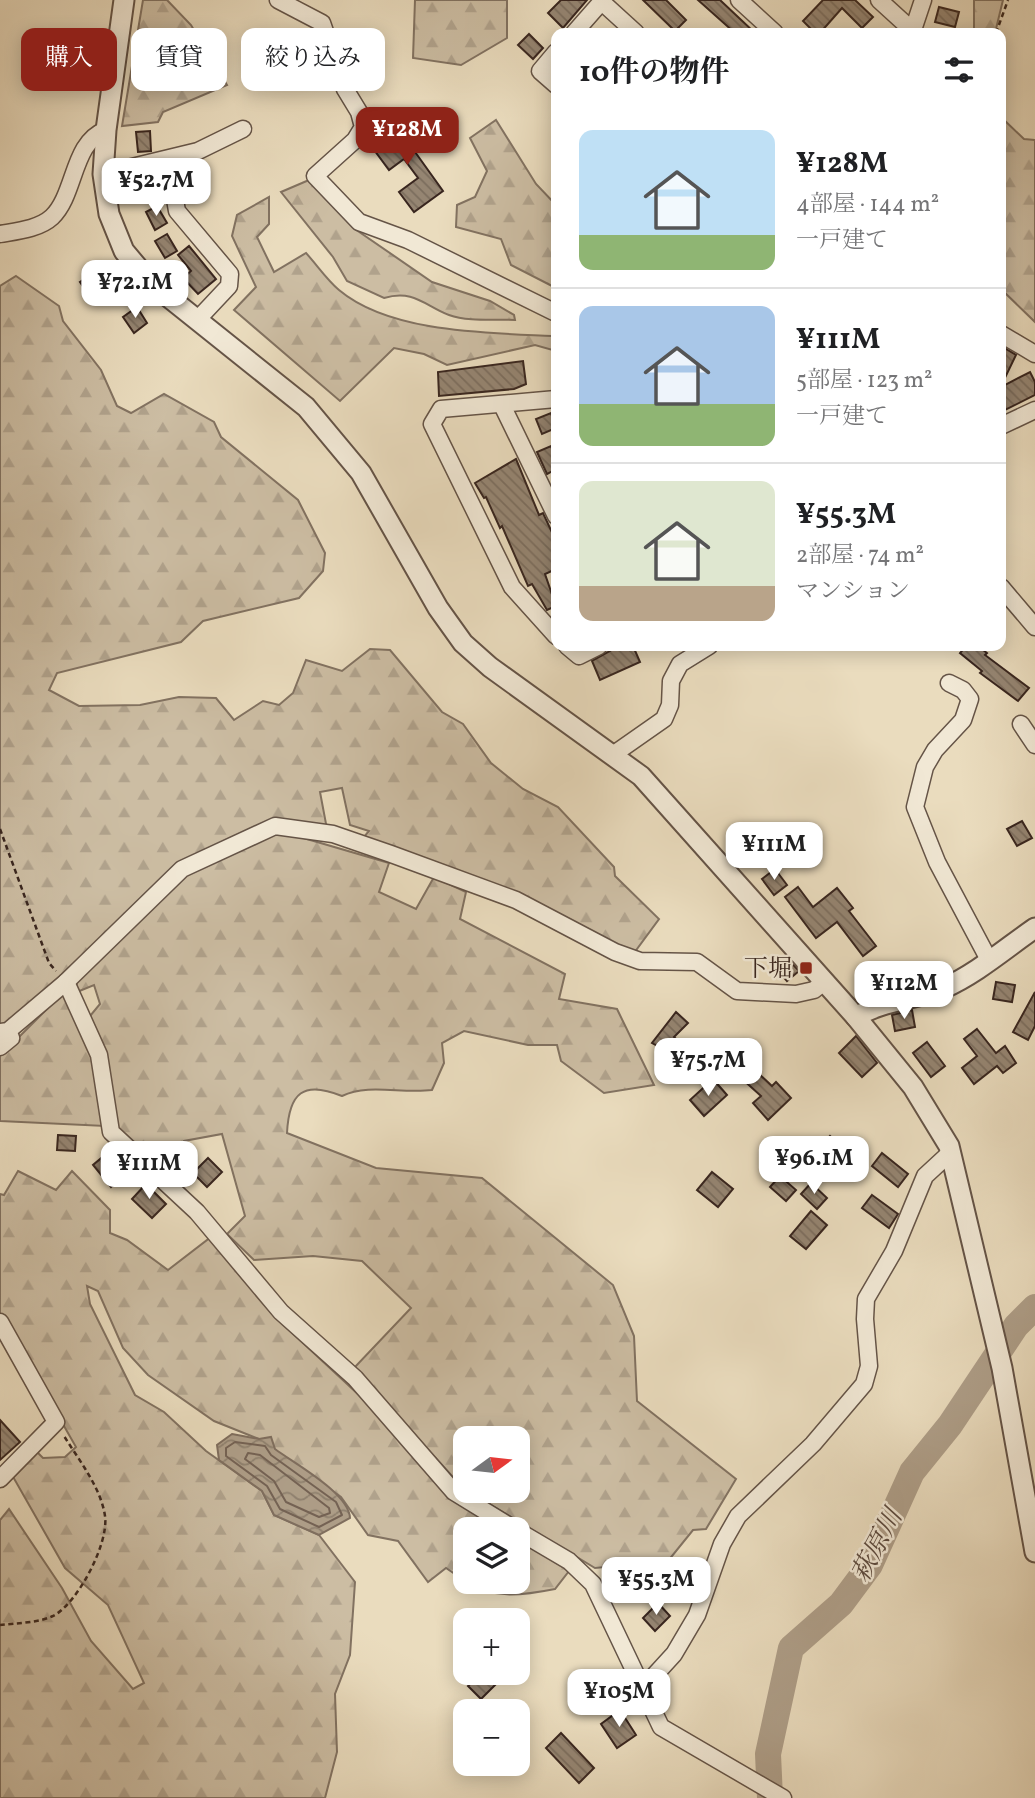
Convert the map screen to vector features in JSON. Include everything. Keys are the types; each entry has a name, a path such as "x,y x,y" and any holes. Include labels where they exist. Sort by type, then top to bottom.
{"street":[{"path":"124,0 106,130 103,174 109,214 124,251 151,283 278,381 339,443 361,473 438,608 463,643 490,667 641,776 856,1017 931,1113 951,1152 1002,1368 1035,1552"},
{"path":"278,0 322,23 345,89 359,112 363,127 355,140 315,176 359,222 408,240 551,311"},
{"path":"739,0 770,28"},
{"path":"879,0 909,28"},
{"path":"914,28 923,0"},
{"path":"578,28 602,1 631,28"},
{"path":"551,58 540,71 551,81"},
{"path":"103,174 198,150 243,129"},
{"path":"0,234 24,230 51,218 60,206 85,148 94,135 106,130"},
{"path":"169,159 177,212 230,274 229,286 198,319"},
{"path":"1006,337 1035,354"},
{"path":"551,400 441,409 432,424 512,587 551,630"},
{"path":"502,405 551,506"},
{"path":"1006,424 1035,410"},
{"path":"1006,593 1035,627"},
{"path":"573,651 579,656 589,651"},
{"path":"614,754 664,719 670,705 671,681 680,664 701,651"},
{"path":"949,683 963,690 970,699 963,720 935,750 925,768 915,807 937,862 989,960"},
{"path":"1021,724 1035,745"},
{"path":"0,1047 11,1038 4,1032 65,982 182,869 275,826 333,834 516,900 615,953 640,961 697,962 737,991 796,994 814,990 825,981"},
{"path":"856,1017 868,1009 940,990 1035,928"},
{"path":"65,982 99,1055 111,1132 197,1212 281,1312 355,1378 454,1492 495,1517"},
{"path":"642,1689 674,1654 697,1615 722,1544 738,1516 813,1444 864,1384 869,1366 866,1299 894,1251 925,1177 951,1152"},
{"path":"0,1322 56,1422 0,1479"},
{"path":"530,1538 569,1561 593,1584 661,1727 781,1797"}],"path":[{"path":"998,28 1008,0"},
{"path":"0,829 49,963 65,982"},
{"path":"0,1625 50,1618 68,1607 104,1543 106,1518 100,1497 56,1422"}],"green space":[{"path":"143,0 167,0 193,28 138,28"},
{"path":"415,0 507,0 507,38 461,65 413,58"},
{"path":"974,0 1003,0 996,28 974,28"},
{"path":"131,72 131,91 213,91 163,112 158,122 122,126"},
{"path":"496,120 536,184 551,200 551,285 511,265 501,239 456,227 457,205 475,197 487,171 470,138"},
{"path":"1006,122 1024,139 1035,140 1035,322 1006,294"},
{"path":"309,180 355,229 432,282 490,301 514,315 515,320 456,317 411,297 384,298 347,281 333,257 281,192"},
{"path":"269,197 269,224 257,237 274,272 306,253 339,290 360,304 385,315 441,328 551,336 551,350 535,345 447,365 424,354 394,348 340,401 234,310 256,287 232,236 237,215"},
{"path":"16,276 59,306 63,321 101,370 117,406 131,413 164,394 214,422 221,437 298,500 325,553 323,571 299,598 203,621 181,642 57,673 49,690 79,706 140,705 179,697 216,698 234,720 263,701 279,705 293,693 306,660 342,671 370,649 390,650 442,712 463,724 491,763 523,789 558,807 614,867 615,876 659,919 634,953 363,838 369,831 350,825 342,788 320,792 327,829 275,821 179,864 8,1025 0,1027 0,286"},
{"path":"276,830 389,863 379,892 416,909 434,877 466,892 460,919 565,974 559,999 617,1009 654,1085 604,1093 561,1061 557,1045 528,1045 464,1031 442,1043 444,1063 432,1090 374,1089 342,1096 329,1091 308,1090 295,1099 288,1119 287,1133 376,1168 482,1178 613,1285 634,1336 637,1401 736,1479 706,1529 693,1530 668,1561 595,1568 530,1529 530,1517 511,1517 488,1503 530,1503 530,1426 453,1426 453,1477 354,1368 411,1308 362,1261 313,1256 254,1260 227,1234 245,1216 222,1134 184,1141 170,1176 116,1131 90,1016 100,1004 94,985 77,992 76,974 185,872"},
{"path":"64,992 93,1057 105,1126 0,1121 0,1056"},
{"path":"18,1171 56,1190 72,1171 110,1210 110,1233 127,1240 168,1270 211,1237 274,1316 453,1482 453,1503 475,1503 490,1517 453,1517 453,1573 446,1568 428,1582 398,1541 368,1535 341,1497 259,1439 214,1421 148,1375 123,1348 98,1291 87,1286 90,1304 135,1395 164,1412 206,1451 262,1491 274,1515 319,1535 355,1582 350,1655 335,1694 337,1752 325,1798 0,1798 0,1520 9,1509 62,1588 91,1641 133,1689 144,1683 108,1605 65,1568 12,1475 36,1451 43,1458 65,1457 76,1447 0,1314 0,1194 4,1195"},
{"path":"530,1547 569,1571 555,1589 532,1593"}],"water":[{"path":"232,1434 259,1439 271,1437 275,1449 320,1480 341,1499 350,1518 319,1535 274,1515 262,1491 219,1460 217,1445"}],"building":[{"path":"561,0 587,0 563,28 548,13"},
{"path":"643,0 666,0 686,20 678,28 672,28"},
{"path":"698,0 720,0 750,28 729,28"},
{"path":"823,0 855,0 873,17 862,28 842,8 824,28 810,28 803,21"},
{"path":"939,7 959,12 955,27 935,22"},
{"path":"529,34 543,48 533,59 518,45"},
{"path":"395,124 443,191 414,212 399,192 418,178 404,159 389,170 369,143"},
{"path":"150,131 151,151 138,152 136,132"},
{"path":"150,178 160,196 148,202 138,185"},
{"path":"157,206 167,223 155,230 146,212"},
{"path":"167,234 177,251 165,258 155,241"},
{"path":"189,246 216,279 198,294 183,278 191,271 178,255"},
{"path":"92,274 105,293 93,301 80,282"},
{"path":"137,307 147,323 134,333 123,317"},
{"path":"1006,349 1016,355 1006,376"},
{"path":"523,361 526,384 514,389 439,396 438,372"},
{"path":"1030,372 1035,382 1035,395 1006,410 1006,384"},
{"path":"551,413 551,430 542,434 536,419"},
{"path":"551,446 551,472 547,474 537,452"},
{"path":"516,459 539,515 543,513 551,530 551,571 545,574 551,591 551,608 547,610 532,584 528,586 502,526 500,528 486,497 484,498 475,483"},
{"path":"610,651 635,651 640,662 600,680 592,661"},
{"path":"984,651 987,653 985,655 1029,688 1018,701 980,673 982,671 960,653"},
{"path":"1022,821 1032,838 1017,846 1007,829"},
{"path":"775,869 787,885 774,895 762,879"},
{"path":"798,887 813,907 837,888 853,908 849,911 876,946 863,956 837,922 816,938 785,897"},
{"path":"785,956 799,971 787,981 774,966"},
{"path":"996,982 1015,985 1012,1002 993,999"},
{"path":"1035,992 1035,1026 1028,1040 1013,1032"},
{"path":"912,1010 915,1027 895,1031 892,1015"},
{"path":"676,1012 688,1023 674,1037 691,1054 686,1062 652,1043"},
{"path":"977,1029 996,1053 1005,1046 1016,1063 1003,1073 997,1066 974,1084 962,1068 977,1056 964,1039"},
{"path":"856,1036 877,1063 862,1077 839,1053"},
{"path":"927,1042 945,1066 931,1077 913,1053"},
{"path":"741,1057 772,1086 776,1082 791,1098 768,1120 753,1103 761,1096 731,1069"},
{"path":"713,1079 727,1095 704,1116 690,1100"},
{"path":"58,1135 76,1136 75,1151 57,1150"},
{"path":"830,1136 846,1151 836,1162 820,1147"},
{"path":"111,1150 129,1171 111,1187 93,1165"},
{"path":"882,1153 908,1174 898,1187 872,1166"},
{"path":"208,1158 222,1172 207,1187 193,1173"},
{"path":"712,1172 733,1189 718,1207 697,1190"},
{"path":"780,1176 796,1190 786,1201 770,1187"},
{"path":"811,1183 827,1198 817,1209 801,1194"},
{"path":"146,1184 166,1204 152,1218 132,1199"},
{"path":"872,1195 898,1214 889,1228 862,1208"},
{"path":"811,1211 827,1225 806,1249 790,1236"},
{"path":"0,1420 20,1442 0,1460"},
{"path":"658,1603 670,1616 655,1631 643,1618"},
{"path":"469,1685 495,1685 481,1699"},
{"path":"620,1710 636,1735 617,1748 601,1724"},
{"path":"561,1733 594,1768 579,1783 546,1748"}],"waterway":[{"name":"萩原川","path":"770,1798 768,1754 791,1648 841,1604 870,1565 912,1472 950,1425 1016,1326 1035,1307"}],"place":[{"name":"下堀","path":"806,968"}]}
